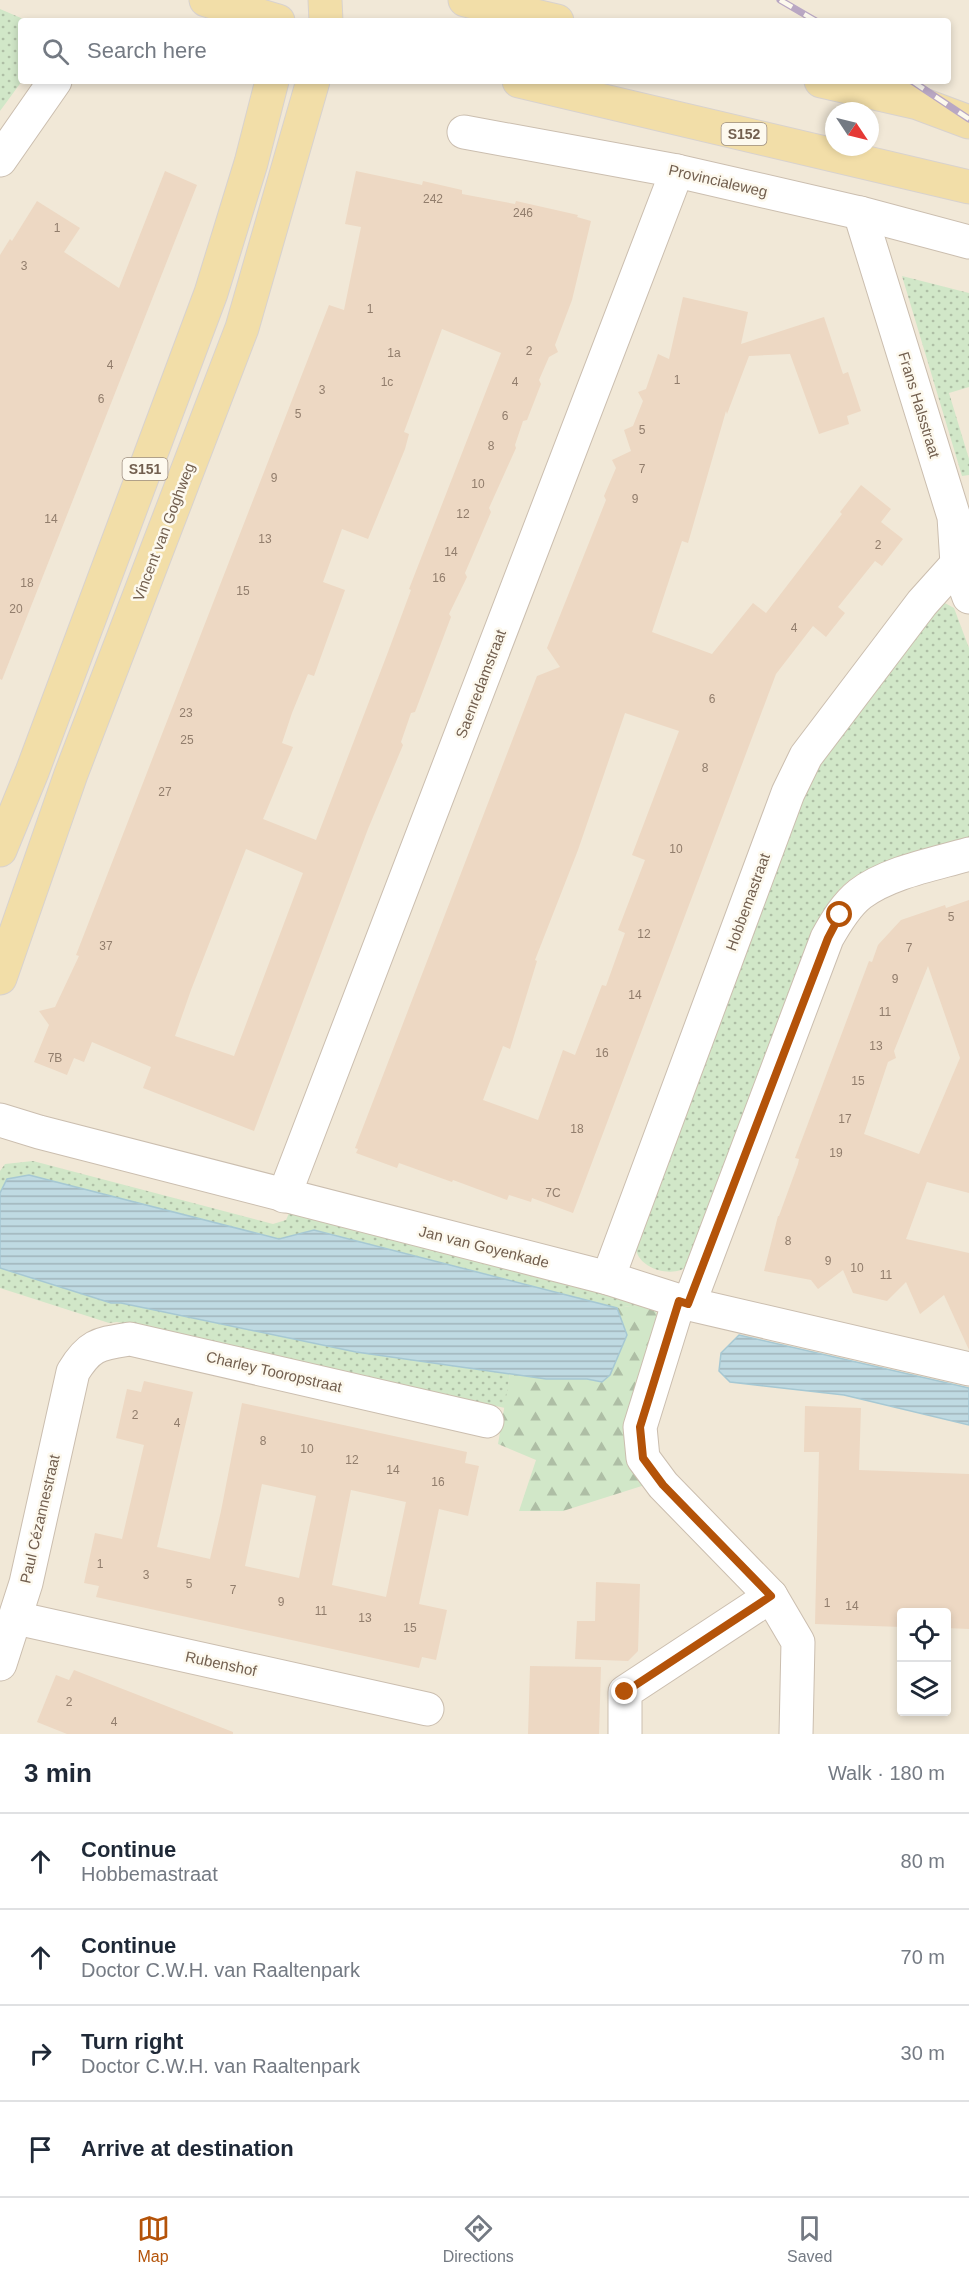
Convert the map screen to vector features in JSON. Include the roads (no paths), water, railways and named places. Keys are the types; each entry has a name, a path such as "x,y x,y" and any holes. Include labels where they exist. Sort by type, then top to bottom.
{"main road":[{"path":"206,0 269,18"},
{"path":"282,18 296,0"},
{"path":"325,0 326,18"},
{"path":"465,0 544,18"},
{"name":"S151","path":"0,850 32,772 211,292 254,153 271,84"},
{"name":"Vincent van Goghweg","path":"0,978 71,774 242,328 312,84"},
{"name":"S152","path":"532,84 969,187"},
{"path":"834,84 918,103 969,122"}],"street":[{"path":"2,154 53,84"},
{"name":"Provincialeweg","path":"464,132 677,171 860,213 969,242"},
{"name":"Saenredamstraat","path":"284,1196 677,171"},
{"name":"Frans Halsstraat","path":"860,213 962,512 957,564 969,597"},
{"name":"Hobbemastraat","path":"608,1278 788,793 806,756 922,603 957,564"},
{"path":"796,1734 798,1642 771,1596 663,1485 643,1458 640,1427 684,1302 828,938 840,915 859,895 879,881 969,854"},
{"name":"Jan van Goyenkade","path":"0,1120 284,1196 608,1278 684,1302 969,1369"},
{"name":"Charley Tooropstraat","path":"73,1372 84,1354 103,1343 130,1339 487,1421"},
{"name":"Paul Cézannestraat","path":"0,1664 27,1583 73,1372"},
{"path":"625,1734 625,1692 771,1596"},
{"name":"Rubenshof","path":"16,1618 427,1709"}],"water":[{"path":"29,1175 279,1239 314,1230 617,1308 627,1335 610,1375 602,1382 587,1379 546,1379 356,1352 121,1303 111,1303 0,1268 0,1193 7,1179"},
{"path":"739,1335 969,1388 969,1425 844,1395 730,1382 719,1371 721,1353"}],"railway":[{"path":"780,0 811,18"},
{"path":"916,84 969,119"}]}
